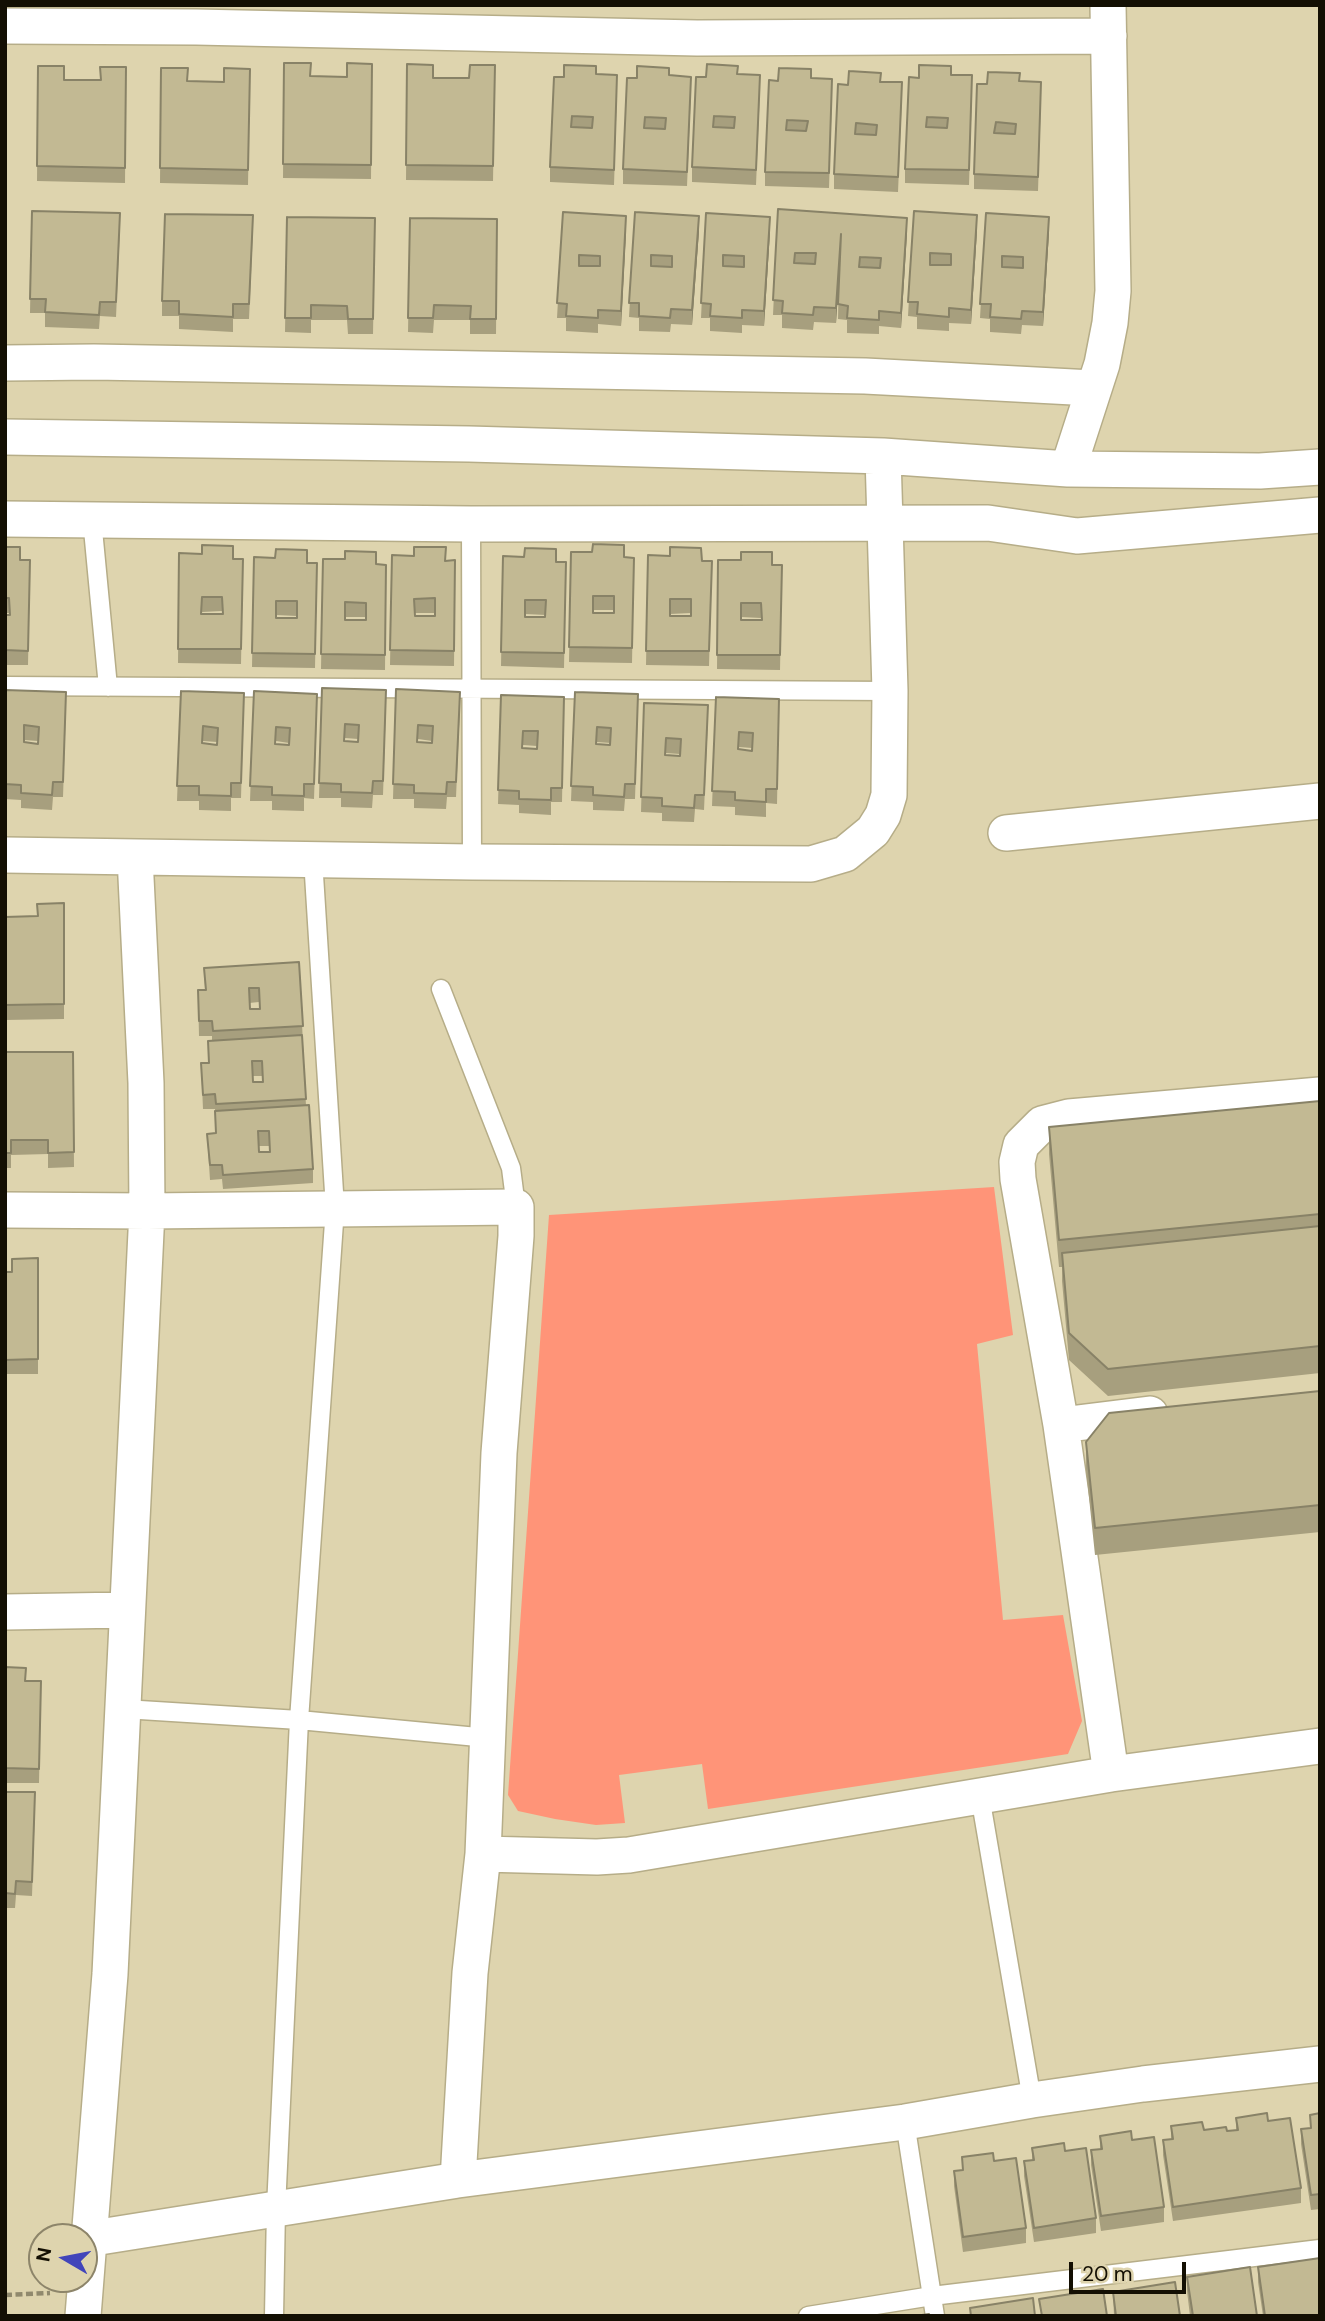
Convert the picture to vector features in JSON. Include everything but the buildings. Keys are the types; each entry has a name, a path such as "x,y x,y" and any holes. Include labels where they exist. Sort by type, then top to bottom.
{"street":[{"path":"5,26 196,27 697,38 1109,21 1113,291 1102,364 1068,469"},
{"path":"5,363 94,362 865,376 1093,388"},
{"path":"5,437 469,444 883,456 1068,469 1246,471 1320,467"},
{"path":"5,855 811,864 845,854 873,831 890,796 890,691 883,456"},
{"path":"5,519 471,524 988,523 1077,536 1320,515"},
{"path":"1006,832 1320,802"},
{"path":"89,2223 110,1974 147,1211 146,1096 135,857"},
{"path":"1111,1774 1061,1425 1018,1178 1017,1162 1021,1145 1042,1124 1069,1117 1320,1095"},
{"path":"5,1210 516,1207 499,1453 483,1854 470,1973 457,2180"},
{"path":"1061,1425 1184,1410"},
{"path":"5,1612 127,1610"},
{"path":"483,1854 597,1857 629,1855 1111,1774 1320,1746"},
{"path":"98,2237 457,2180 905,2122 1143,2084 1320,2064"},
{"path":"83,2316 84,2293"}],"lane":[{"path":"92,519 108,687"},
{"path":"471,524 472,862"},
{"path":"5,686 890,691"},
{"path":"274,2316 276,2208 299,1720 335,1208 313,859"},
{"path":"441,989 512,1168 516,1207"},
{"path":"124,1709 299,1720 488,1738"},
{"path":"981,1796 1032,2100"},
{"path":"905,2122 935,2316"},
{"path":"808,2316 932,2296 1320,2249"}],"shaded area":[{"path":"994,1187 1013,1335 977,1344 1003,1620 1063,1615 1082,1721 1068,1754 708,1809 702,1764 619,1775 625,1823 596,1825 518,1811 508,1795 549,1215"}]}
